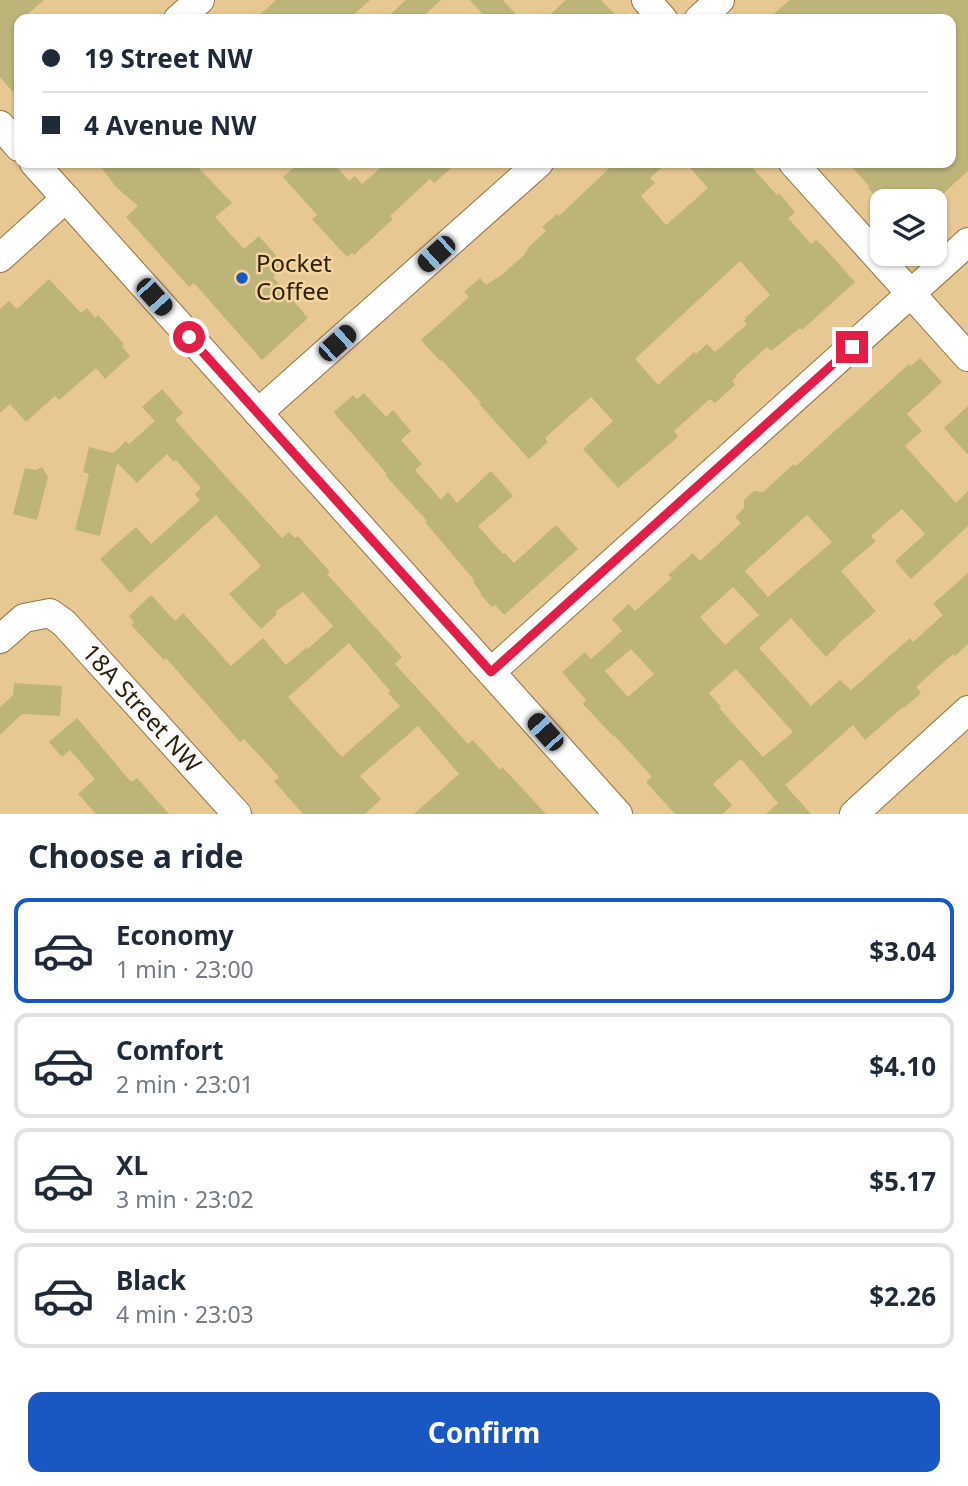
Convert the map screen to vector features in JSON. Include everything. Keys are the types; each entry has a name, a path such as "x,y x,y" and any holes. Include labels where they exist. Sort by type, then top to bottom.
{"street":[{"path":"184,14 200,0"},
{"path":"646,0 659,14"},
{"path":"705,14 720,0"},
{"path":"0,125 14,140"},
{"path":"39,168 618,814"},
{"path":"258,413 533,168"},
{"path":"798,168 968,357"},
{"path":"0,258 66,198"},
{"path":"491,672 968,242"},
{"name":"18A Street NW","path":"0,639 24,618 50,613 64,623 237,814"},
{"path":"854,814 968,710"}],"building":[{"path":"0,0 44,0 28,14 14,14 14,93 0,77"},
{"path":"276,0 370,0 355,14 261,14"},
{"path":"406,0 441,0 426,14 391,14"},
{"path":"470,0 503,0 516,14 483,14"},
{"path":"566,0 601,0 614,14 551,14"},
{"path":"790,0 968,0 968,171 947,190 870,190 853,168 956,168 956,14 774,14"},
{"path":"102,168 199,168 232,203 215,217 244,249 259,236 285,266 273,277 308,318 262,360 194,283 189,287 126,217 138,206 116,187"},
{"path":"293,168 337,168 349,181 355,176 362,184 380,168 451,168 434,183 430,179 390,216 393,219 354,255 352,253 347,257 312,219 317,215 283,177"},
{"path":"610,168 661,168 650,178 655,183 641,196 666,225 708,188 690,168 753,168 795,212 788,218 811,244 816,240 821,244 855,282 802,330 800,328 771,351 767,347 736,375 732,381 735,385 715,403 710,399 674,431 678,437 618,488 583,449 613,421 591,397 545,438 548,442 529,459 442,360 440,361 421,340 469,297 464,292 480,278 486,285 526,253 546,231 542,227 557,214 559,216","holes":["740,261 770,295 745,318 747,324 715,352 707,344 696,354 694,352 658,385 635,359"]},
{"path":"49,279 81,313 87,308 95,318 98,315 124,344 122,346 130,356 105,379 96,368 59,400 55,396 26,422 10,404 0,413 0,309 9,301 17,309"},
{"path":"920,358 942,382 907,414 922,431 905,446 956,503 968,491 968,526 911,579 895,561 925,534 902,509 871,536 876,541 841,571 876,611 826,657 791,618 759,648 811,706 840,680 851,690 910,638 913,642 943,615 933,604 968,573 968,644 916,687 921,693 865,740 853,725 785,785 811,814 766,814 778,803 741,759 713,784 732,805 723,814 675,814 646,782 652,777 583,704 586,700 562,672 585,652 591,659 622,631 612,619 629,604 635,611 672,578 668,575 693,553 700,561 741,523 735,517 744,508 744,500 754,491 763,492 794,464 796,466 909,364 911,366","holes":["807,515 832,542 768,597 745,571","733,587 759,615 725,645 700,617","631,649 654,674 628,697 605,671","736,669 793,732 763,757 709,693"]},
{"path":"162,389 183,413 175,420 282,538 289,532 295,538 298,536 330,572 327,574 402,657 395,664 468,744 473,740 546,814 414,814 459,774 418,726 360,776 381,799 365,814 303,814 274,781 279,777 244,739 240,742 166,658 164,660 131,625 134,622 129,616 151,595 175,621 183,613 231,666 263,638 286,665 333,626 303,592 275,612 277,614 261,629 229,594 261,566 216,515 130,593 100,559 136,527 151,544 200,500 195,494 201,488 176,460 174,462 167,454 137,483 117,463 100,536 75,530 89,474 83,472 89,447 113,453 126,441 129,444 155,421 142,407","holes":["349,643 390,691 388,693 400,706 342,757 288,697"]},
{"path":"364,393 386,417 393,410 411,431 401,440 422,464 415,470 441,500 448,492 457,503 491,471 513,496 478,526 514,563 556,525 578,549 504,615 496,606 492,607 480,594 474,580 425,522 427,521 335,414 334,412 353,395 357,399"},
{"path":"968,406 968,455 944,428"},
{"path":"42,467 48,477 37,520 13,514 25,468 36,470"},
{"path":"14,683 62,686 60,716 22,714 0,735 0,707 13,695"},
{"path":"77,718 131,782 137,778 169,814 96,814 78,794 95,779 70,750 62,757 49,742"}],"place":[{"name":"Pocket Coffee","path":"242,278"}],"route":[{"path":"189,337 491,672 852,347"}]}
